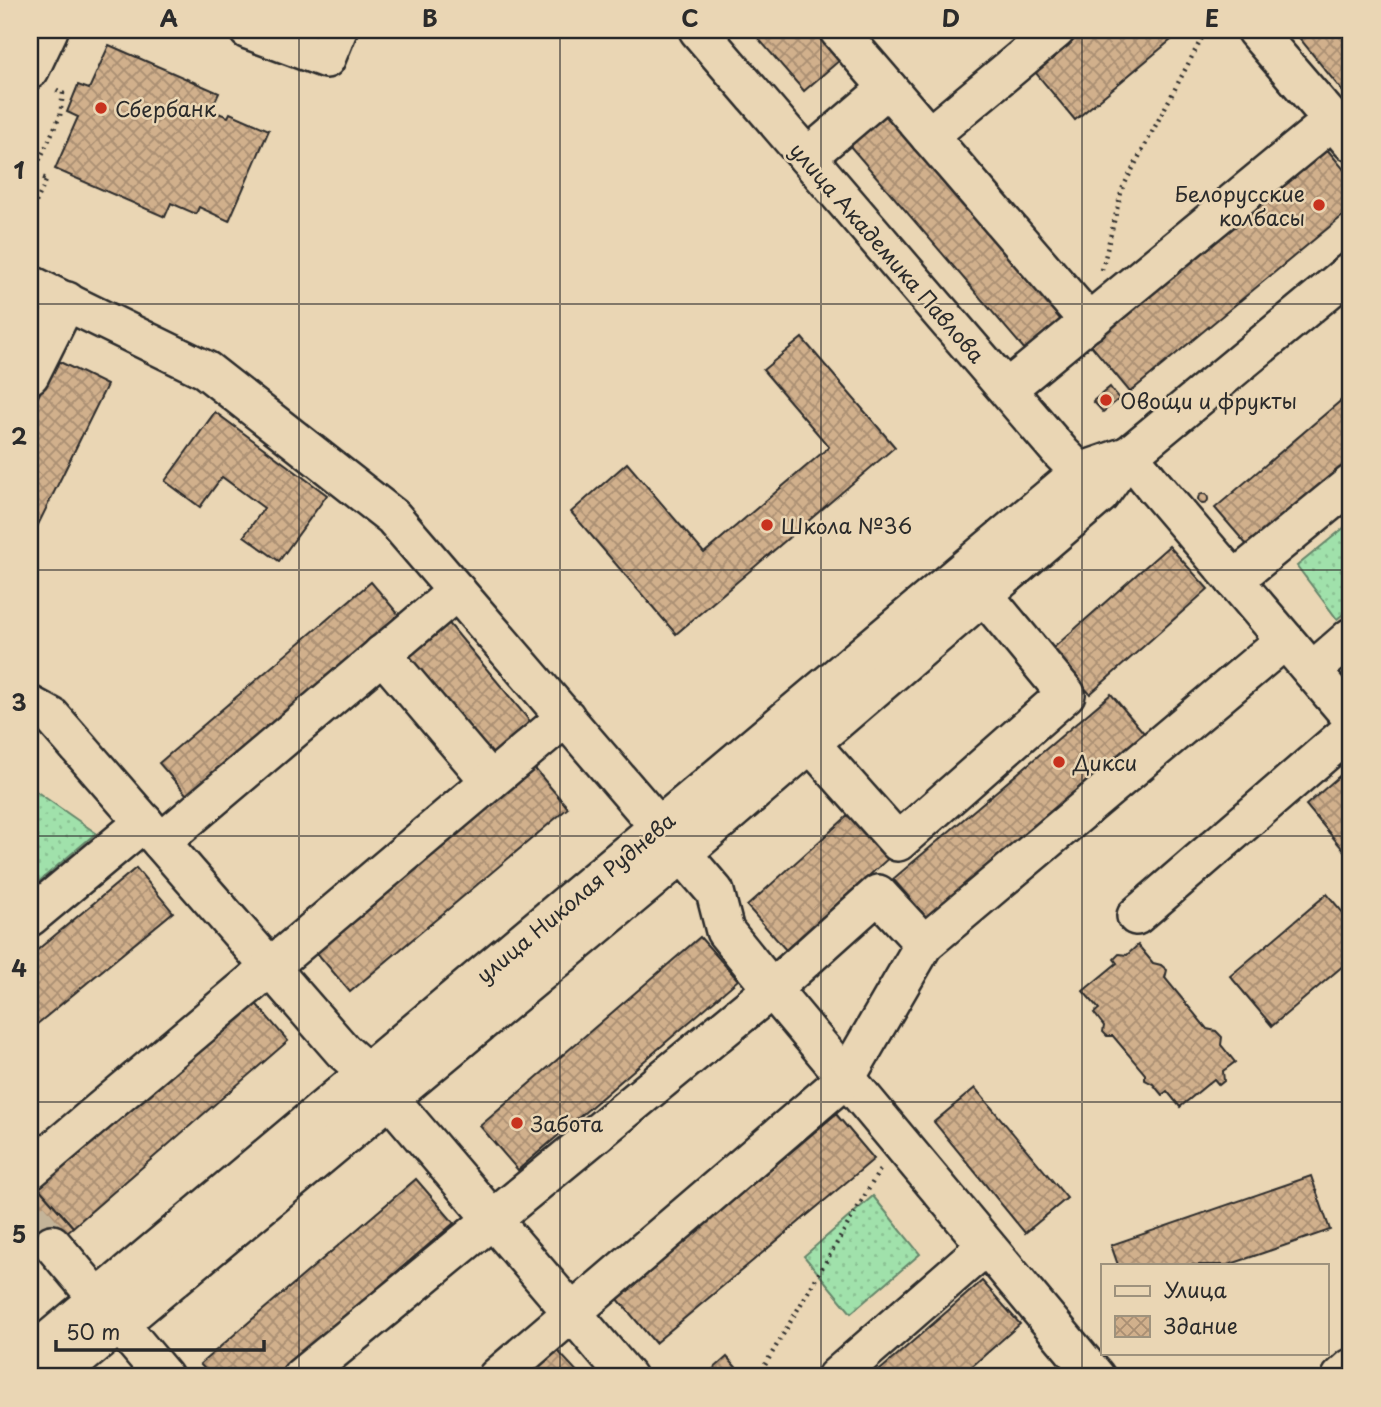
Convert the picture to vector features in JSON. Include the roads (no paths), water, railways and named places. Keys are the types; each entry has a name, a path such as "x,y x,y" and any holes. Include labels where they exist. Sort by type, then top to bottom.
{"street":[{"path":"41,79 49,30"},
{"path":"248,30 326,59 338,30"},
{"name":"улица Академика Павлова","path":"698,30 1080,472"},
{"path":"838,30 1088,322"},
{"path":"929,136 1056,30"},
{"path":"1007,389 1088,322 1342,131 1255,30"},
{"path":"807,157 888,88"},
{"name":"улица Николая Руднева","path":"671,840 811,744 1100,495 1129,455 1351,271"},
{"path":"30,284 206,370 393,517 715,892 725,931 1096,1377"},
{"path":"30,375 67,301"},
{"path":"1129,455 1351,717"},
{"name":"улица Николая Руднева","path":"30,1356 108,1312 671,840 1080,472 1129,455"},
{"path":"1234,580 1351,484"},
{"path":"30,916 152,832 382,654 457,591"},
{"path":"811,744 898,842 1066,694 984,595"},
{"path":"1312,671 1351,636"},
{"path":"497,1377 846,1077 924,944 1285,640"},
{"path":"382,654 490,781"},
{"path":"30,705 52,717 343,1051 379,1085 626,1377"},
{"path":"30,1170 566,717"},
{"path":"1136,916 1351,730"},
{"path":"301,1377 772,989 878,894 924,944"},
{"path":"52,1244 164,1377"},
{"path":"836,1377 986,1246"},
{"name":"улица Николая Руднева","path":"56,1377 108,1312"},
{"path":"1341,1377 1351,1368"}],"tunnel":[{"path":"30,1217 52,1244"}],"place":[{"name":"Сбербанк","path":"101,108"},
{"name":"Белорусские колбасы","path":"1319,205"},
{"name":"Овощи и фрукты","path":"1106,400"},
{"name":"Школа №36","path":"767,525"},
{"name":"Дикси","path":"1059,762"},
{"name":"Забота","path":"517,1123"}]}
